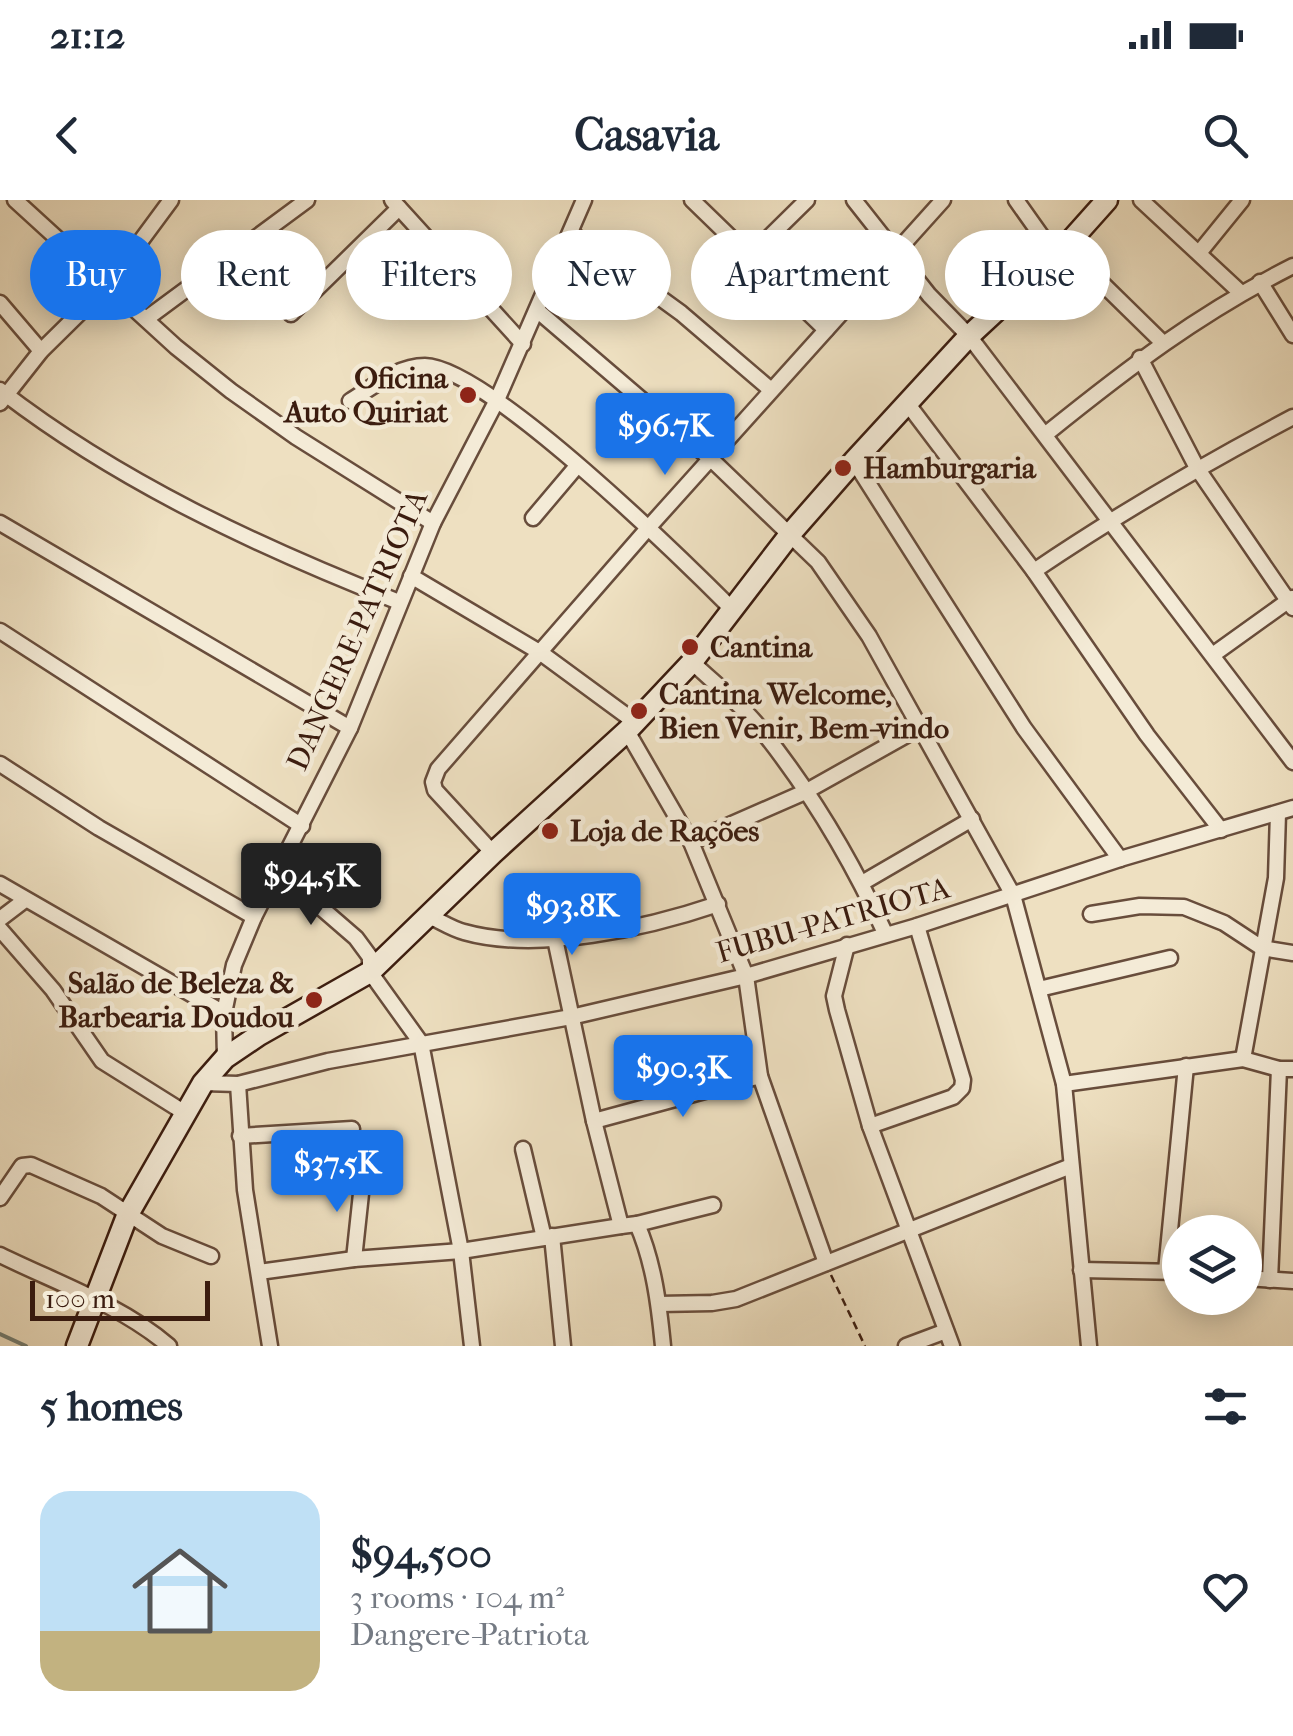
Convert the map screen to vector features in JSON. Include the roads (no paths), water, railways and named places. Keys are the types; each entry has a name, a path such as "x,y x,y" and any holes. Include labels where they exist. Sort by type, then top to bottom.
{"street":[{"path":"15,200 49,230"},
{"path":"149,230 171,200"},
{"path":"161,308 307,200"},
{"name":"DANGERE-PATRIOTA","path":"571,230 584,200"},
{"path":"692,200 721,230"},
{"path":"775,230 806,200"},
{"path":"854,200 878,230"},
{"path":"914,230 943,200"},
{"path":"1016,200 1042,230"},
{"path":"1080,230 1108,200"},
{"path":"1142,200 1241,292"},
{"path":"1199,253 1242,200"},
{"path":"326,277 396,204 523,344"},
{"path":"1046,434 1162,342 1241,292 1293,266"},
{"path":"1260,282 1293,335"},
{"path":"925,289 969,336 1046,434 1293,762"},
{"path":"1110,296 1162,342"},
{"path":"0,303 41,351"},
{"path":"671,304 770,390"},
{"path":"72,320 2,396 145,485 303,562 399,602"},
{"path":"147,320 217,380 296,437 433,523"},
{"name":"DANGERE-PATRIOTA","path":"226,1058 224,1013 234,965 254,916 350,728 433,523 534,320"},
{"path":"549,320 712,460 825,570 922,727 1013,895 1064,1084 1089,1346"},
{"path":"815,320 826,330"},
{"path":"493,853 442,799 433,782 434,775 835,320"},
{"path":"77,1346 127,1216 203,1084 226,1058 370,972 631,726 692,662 791,533 986,320"},
{"path":"1140,358 1198,468 1291,602 1214,654"},
{"path":"350,401 404,370 428,366 458,376 497,400 649,527 733,610"},
{"path":"907,403 1034,571 1126,706 1221,830"},
{"path":"1034,571 1110,520 1293,417"},
{"path":"854,461 1024,728 1120,859"},
{"path":"532,518 577,466"},
{"path":"0,523 350,728"},
{"path":"410,576 541,653 631,726 691,842 746,976 760,1076 826,1263"},
{"path":"0,631 302,826"},
{"path":"692,662 757,725 805,792 862,883 885,934"},
{"path":"691,842 805,792 922,727"},
{"path":"0,764 99,828 254,916"},
{"path":"1243,1059 1286,811"},
{"name":"FUBU-PATRIOTA","path":"203,1084 238,1084 421,1043 570,1017 746,976 1286,811"},
{"path":"862,883 972,819"},
{"path":"276,874 356,938 370,956 370,972 421,1043 461,1251 472,1346"},
{"path":"0,884 224,1013"},
{"path":"0,920 26,900"},
{"path":"429,916 463,932 555,938 668,920 718,904"},
{"path":"1091,914 1140,906 1184,907 1224,923 1262,948 1293,953"},
{"path":"870,1126 952,1097 964,1080 917,926"},
{"path":"0,928 30,968 53,990 102,1061 185,1113"},
{"path":"555,938 594,1122 621,1226"},
{"path":"846,945 834,996 870,1126 952,1346"},
{"path":"1039,989 1170,958"},
{"path":"1064,1084 1243,1059 1286,1069 1270,1280"},
{"path":"1177,1215 1186,1066"},
{"path":"594,1122 760,1076"},
{"path":"238,1084 248,1209 270,1346"},
{"path":"240,1136 352,1129"},
{"path":"523,1149 548,1237 564,1346"},
{"path":"0,1198 17,1171 27,1164 101,1196 162,1236 211,1256"},
{"path":"658,1304 725,1302 1071,1166"},
{"path":"354,1259 363,1175"},
{"path":"260,1272 354,1259 461,1251 638,1224 713,1205"},
{"path":"638,1224 658,1304 663,1346"},
{"path":"0,1254 146,1326 170,1346"},
{"path":"1081,1270 1162,1272"},
{"path":"1262,1279 1293,1281"},
{"path":"906,1346 946,1331"}],"waterway":[{"path":"0,1334 26,1346"}],"place":[{"name":"Oficina Auto Quiriat","path":"468,395"},
{"name":"Hamburgaria","path":"843,468"},
{"name":"Cantina","path":"690,647"},
{"name":"Cantina Welcome, Bien Venir, Bem-vindo","path":"639,711"},
{"name":"Loja de Rações","path":"550,831"},
{"name":"Salão de Beleza & Barbearia Doudou","path":"314,1000"}]}
